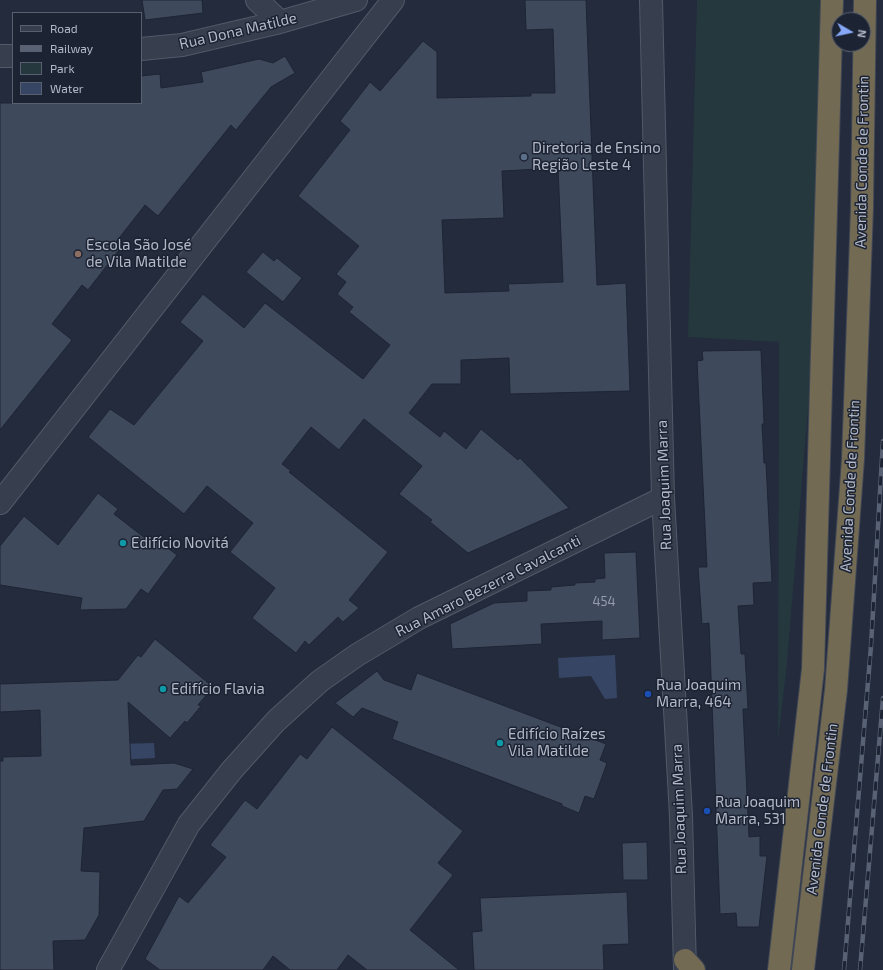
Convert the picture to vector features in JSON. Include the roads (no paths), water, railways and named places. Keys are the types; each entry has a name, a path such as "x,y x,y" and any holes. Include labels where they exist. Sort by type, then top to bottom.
{"highway":[{"name":"Avenida Conde de Frontin","path":"779,970 813,669 832,0"},
{"name":"Avenida Conde de Frontin","path":"803,970 836,690 852,467 862,208 865,0"}],"street":[{"path":"257,0 280,22"},
{"name":"Rua Dona Matilde","path":"142,49 182,45 280,22 356,0"},
{"path":"0,503 393,0"},
{"name":"Rua Joaquim Marra","path":"651,0 663,498 688,967"},
{"path":"0,56 12,56"},
{"name":"Rua Amaro Bezerra Cavalcanti","path":"108,970 190,824 232,770 276,721 320,681 357,655 419,618 663,498"}],"water":[{"path":"615,655 617,698 605,699 591,676 559,678 558,658"},
{"path":"154,743 155,758 116,760 115,744"}],"railway":[{"path":"844,970 871,646 883,441"},
{"path":"860,970 883,698"}],"place":[{"name":"Diretoria de Ensino Região Leste 4","path":"524,157"},
{"name":"Escola São José de Vila Matilde","path":"78,254"},
{"name":"Edifício Novitá","path":"123,543"},
{"name":"Edifício Flavia","path":"163,689"},
{"name":"Rua Joaquim Marra, 464","path":"648,694"},
{"name":"Edifício Raízes Vila Matilde","path":"500,743"},
{"name":"Rua Joaquim Marra, 531","path":"707,811"}]}
